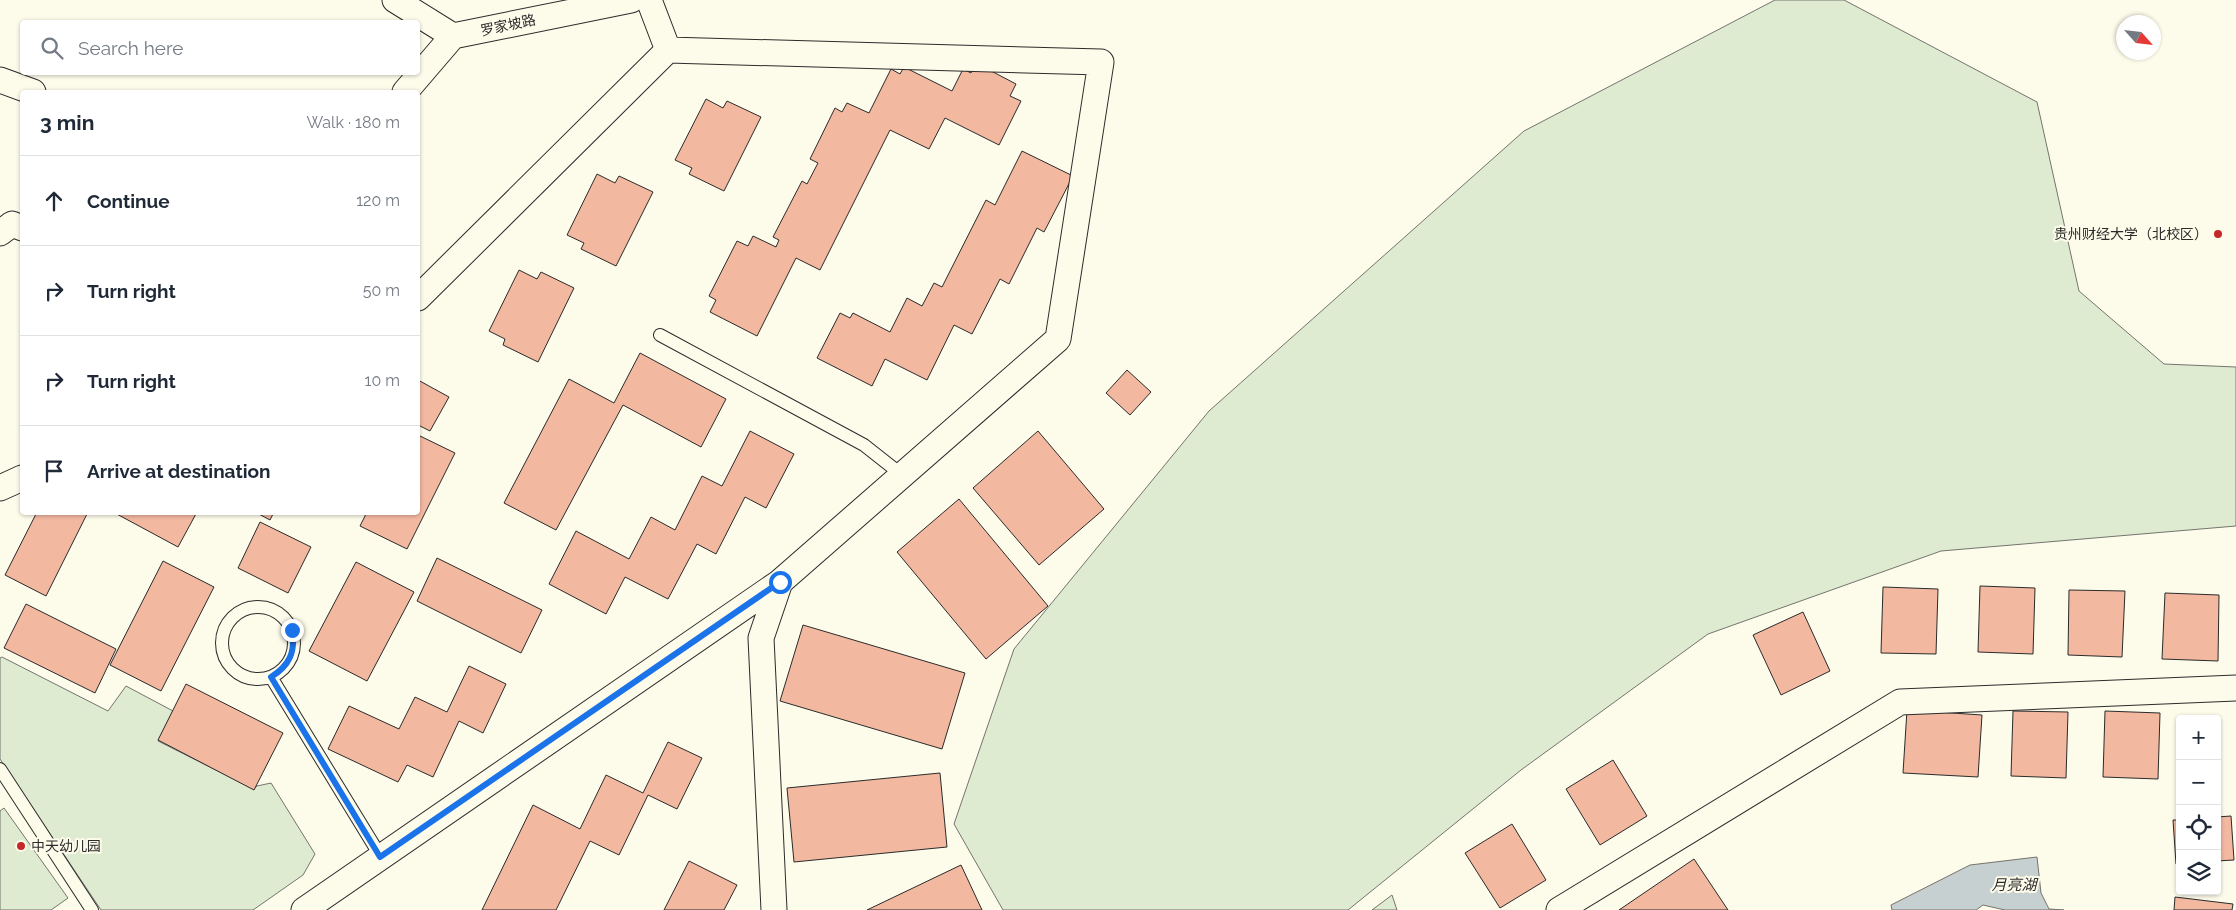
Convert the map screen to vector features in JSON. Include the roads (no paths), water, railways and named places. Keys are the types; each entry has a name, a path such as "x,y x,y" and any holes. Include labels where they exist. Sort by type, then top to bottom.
{"street":[{"path":"395,0 453,36 420,74"},
{"name":"罗家坡路","path":"453,36 631,0"},
{"path":"649,0 668,50"},
{"path":"304,910 780,582 1058,339 1101,62 668,50 420,296"},
{"path":"407,90 420,75"},
{"path":"0,80 28,90"},
{"path":"0,233 12,224 20,227"},
{"path":"0,488 20,479"},
{"path":"774,910 761,638 780,582"},
{"path":"1559,910 1900,702 2235,691"}],"lane":[{"path":"660,336 864,445 902,475"},
{"path":"268,608 278,613 292,630 293,653 288,663 271,677 258,679 246,677 236,671 227,661 223,649 223,637 227,625 235,616 246,609 268,608"},
{"path":"271,677 380,857"},
{"path":"0,768 92,910"}],"water":[{"name":"月亮湖","path":"2037,857 2041,893 2049,909 2064,910 2005,910 1983,905 1976,910 1892,910 1891,905 1970,865"}],"place":[{"name":"贵州财经大学（北校区）","path":"2218,234"},
{"name":"中天幼儿园","path":"21,846"}]}
